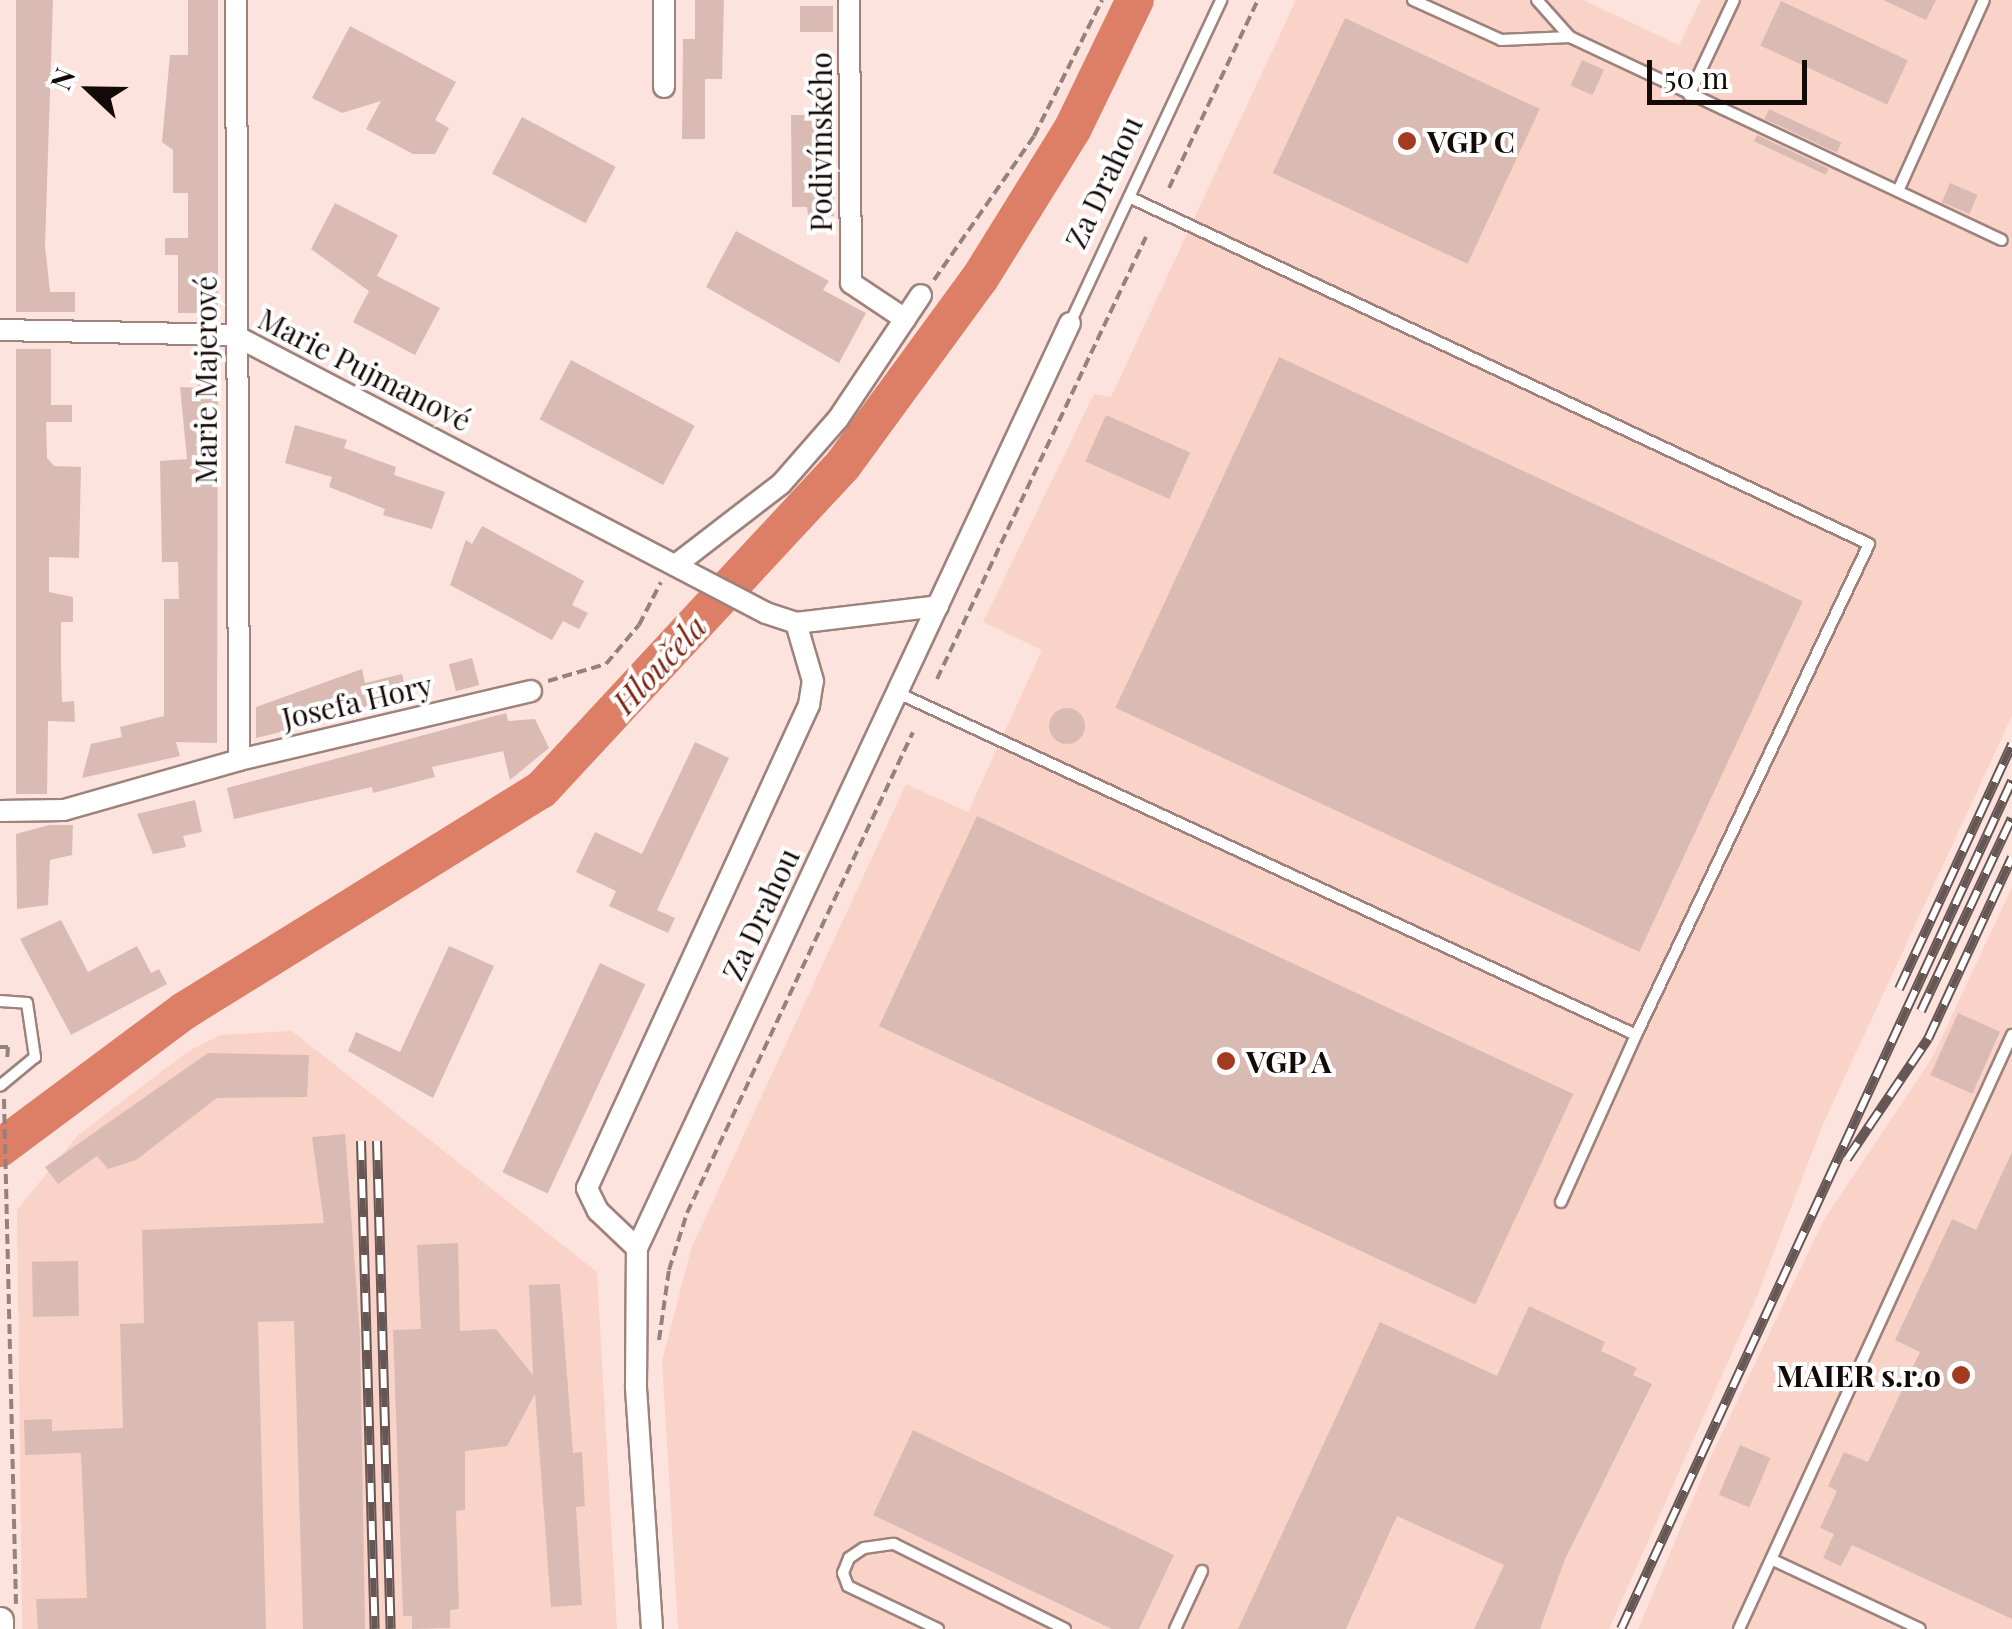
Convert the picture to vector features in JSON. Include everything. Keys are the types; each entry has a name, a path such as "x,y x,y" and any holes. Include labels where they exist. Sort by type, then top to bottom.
{"street":[{"name":"Marie Majerové","path":"236,0 234,334 240,760"},
{"path":"664,0 664,87"},
{"name":"Podivínského","path":"849,0 851,284 904,319"},
{"path":"674,563 780,484 838,418 921,294"},
{"name":"Za Drahou","path":"652,1629 636,1386 637,1248 1070,323"},
{"name":"Marie Pujmanové","path":"0,330 234,334 766,613 796,623"},
{"path":"796,623 938,606"},
{"name":"Za Drahou","path":"637,1248 598,1212 587,1188 795,737 814,681 796,623"},
{"name":"Josefa Hory","path":"0,811 64,810 240,760 530,691"}],"lane":[{"name":"Za Drahou","path":"1070,323 1221,0"},
{"path":"1413,0 1501,40 1570,37"},
{"path":"1537,0 1570,37 2002,240"},
{"path":"1689,96 1734,0"},
{"path":"1898,191 1984,0"},
{"path":"1129,197 1869,544 1561,1202"},
{"path":"896,693 1636,1035"},
{"path":"0,1001 27,1002 35,1057 0,1086"},
{"path":"1739,1629 2012,1035"},
{"path":"938,1629 848,1586 849,1558 864,1548 894,1544 1065,1629"},
{"path":"1773,1560 1920,1629"},
{"path":"1175,1629 1202,1570"}],"path":[{"path":"921,294 965,242 1034,136 1102,0"},
{"path":"1169,188 1258,0"},
{"path":"937,679 1146,237"},
{"path":"530,691 606,664 639,625 674,563"},
{"path":"658,1352 669,1270 687,1213 912,732"},
{"path":"3,1111 5,1620"}],"shaded area":[{"path":"1296,0 1583,0 1679,45 1701,0 2012,0 2012,716 1823,1124 1756,1299 1609,1629 678,1629 662,1361 691,1249 906,784 968,812 1042,650 983,622 1094,394 1111,397"},
{"path":"2012,887 2012,1629 1638,1629 1711,1456 1823,1221 1932,1058"},
{"path":"292,1031 597,1272 617,1629 22,1629 17,1210 77,1136 187,1052 220,1035"}],"building":[{"path":"16,0 53,0 45,245 50,292 75,292 75,312 16,312"},
{"path":"188,0 218,0 218,313 178,313 178,255 165,255 165,238 188,238 188,193 173,193 173,150 162,142 170,55 188,55"},
{"path":"695,0 724,0 722,79 705,79 705,139 682,139 683,39 695,39"},
{"path":"1883,0 1936,0 1926,20"},
{"path":"1781,1 1908,60 1887,105 1760,45"},
{"path":"800,6 833,6 833,32 800,32"},
{"name":"VGP C","path":"1345,18 1540,109 1468,264 1273,173"},
{"path":"350,26 456,82 435,120 449,128 435,154 413,154 366,129 381,101 342,113 312,98"},
{"path":"1582,60 1604,70 1593,95 1571,86"},
{"path":"1769,109 1842,143 1837,153 1764,119"},
{"path":"791,115 832,115 834,216 808,216 807,207 792,207"},
{"path":"522,117 616,167 586,223 492,174"},
{"path":"1757,135 1829,168 1826,175 1754,141"},
{"path":"1950,183 1978,195 1969,214 1942,202"},
{"path":"335,203 398,235 377,276 440,308 415,355 353,322 369,291 311,249"},
{"path":"736,231 829,281 823,290 866,313 839,363 706,287"},
{"path":"16,349 51,349 51,405 72,405 72,422 46,422 47,458 54,466 81,467 79,558 49,557 49,592 73,597 73,622 61,622 61,665 62,702 74,701 75,722 48,721 47,794 16,794"},
{"path":"1279,357 1803,601 1639,952 1115,708"},
{"path":"571,360 695,426 663,485 540,419"},
{"path":"198,369 218,369 217,743 176,742 180,756 82,778 91,744 122,737 120,727 164,716 164,599 179,599 178,562 162,562 160,461 187,459 180,387 198,388"},
{"path":"1106,415 1190,452 1169,499 1085,462"},
{"path":"295,425 347,440 344,448 396,467 394,475 445,492 432,529 383,515 385,509 329,487 332,477 285,463"},
{"path":"482,526 584,581 572,605 588,613 579,629 563,621 552,640 450,585 466,540 472,544"},
{"path":"472,658 479,685 456,691 449,664"},
{"path":"362,669 365,683 402,674 408,701 256,738 256,707"},
{"path":"1067,708 1080,713 1085,726 1080,739 1067,744 1054,739 1049,726 1054,713"},
{"path":"506,713 508,721 535,719 549,748 510,780 503,751 432,767 435,777 373,793 372,787 234,819 227,788"},
{"path":"695,742 729,758 657,910 675,918 668,933 609,906 616,891 576,872 595,832 642,854"},
{"path":"195,800 202,832 183,836 186,847 153,854 137,814"},
{"name":"VGP A","path":"977,816 1573,1094 1475,1304 879,1026"},
{"path":"49,825 73,825 72,855 50,860 48,905 17,909 16,834"},
{"path":"61,920 88,972 137,946 151,973 159,969 167,984 71,1035 20,939"},
{"path":"449,946 494,966 433,1098 348,1051 356,1032 400,1052"},
{"path":"600,963 645,984 548,1193 502,1172"},
{"path":"1958,1013 2000,1032 1972,1094 1930,1075"},
{"path":"208,1053 309,1055 307,1097 217,1098 136,1160 108,1169 97,1156 58,1184 45,1167"},
{"path":"345,1134 360,1335 365,1629 303,1629 294,1321 258,1322 266,1629 38,1629 36,1599 87,1598 81,1453 25,1455 24,1420 52,1419 52,1431 123,1428 120,1324 144,1323 142,1230 324,1223 312,1137"},
{"name":"MAIER s.r.o","path":"2012,1152 2012,1619 1852,1545 1841,1566 1823,1558 1834,1534 1820,1528 1837,1491 1828,1486 1844,1452 1868,1462 1920,1352 1895,1340 1952,1219 1976,1230"},
{"path":"458,1243 460,1331 496,1329 533,1375 529,1285 560,1284 573,1453 582,1452 585,1506 576,1507 582,1605 551,1607 535,1394 507,1446 465,1451 465,1510 456,1511 459,1609 450,1610 450,1628 412,1629 412,1616 403,1616 393,1330 421,1329 417,1245"},
{"path":"78,1261 79,1316 33,1317 32,1262"},
{"path":"1529,1306 1605,1342 1601,1351 1637,1368 1633,1375 1652,1384 1565,1559 1540,1629 1474,1629 1504,1565 1397,1516 1346,1629 1238,1629 1380,1322 1497,1376"},
{"path":"913,1430 1174,1555 1139,1629 1112,1629 873,1515"},
{"path":"1740,1445 1770,1458 1749,1508 1719,1495"}],"waterway":[{"name":"Hloučela","path":"0,1148 184,1011 541,790 843,465 980,278 1073,128 1135,0"}],"railway":[{"path":"1899,989 2012,744"},
{"path":"1621,1629 2012,781"},
{"path":"1921,1011 2012,818"},
{"path":"1847,1159 1928,1039 2012,857"},
{"path":"361,1141 375,1629"},
{"path":"377,1141 391,1629"}],"place":[{"name":"VGP C","path":"1407,141"},
{"name":"VGP A","path":"1226,1061"},
{"name":"MAIER s.r.o","path":"1961,1375"}]}
